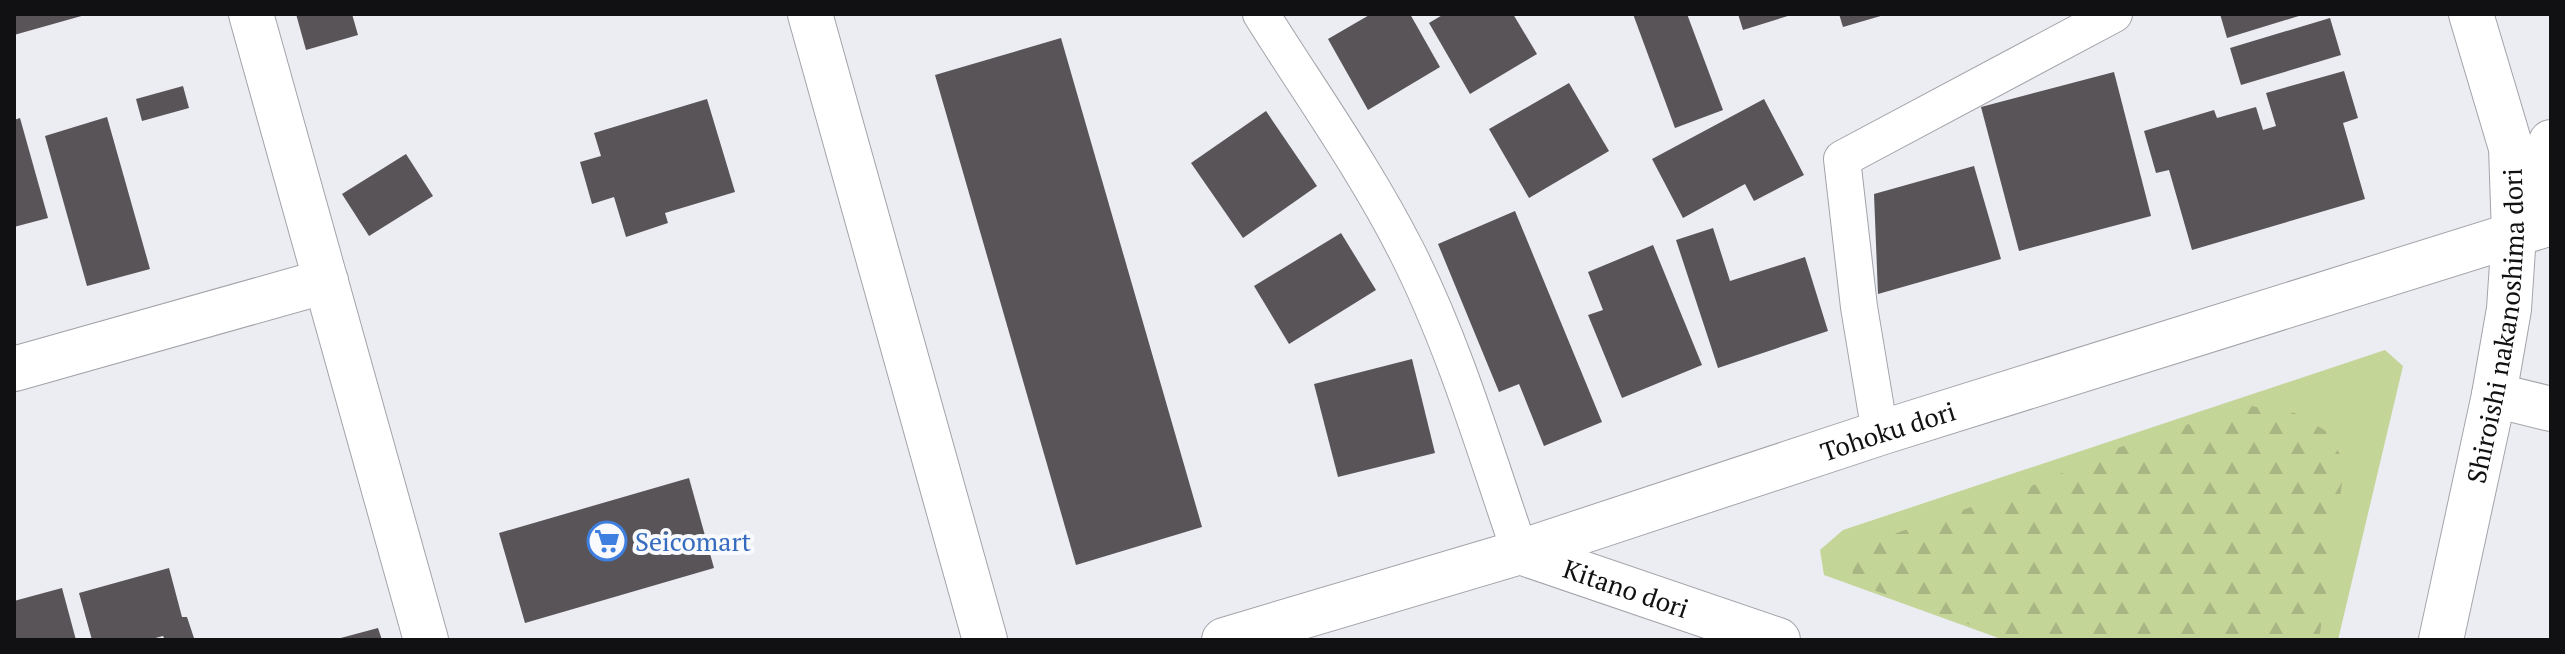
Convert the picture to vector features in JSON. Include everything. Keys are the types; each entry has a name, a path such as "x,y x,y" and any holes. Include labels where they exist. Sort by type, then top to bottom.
{"street":[{"path":"251,14 426,640"},
{"path":"810,14 985,640"},
{"name":"Shiroishi nakanoshima dori","path":"2441,640 2494,395 2509,309 2533,229 2471,14"},
{"path":"2533,229 2551,142"},
{"name":"Tohoku dori","path":"1224,640 1520,552 1880,433 2533,229"},
{"path":"14,369 326,281"},
{"path":"2494,395 2549,407"},
{"name":"Kitano dori","path":"1520,552 1778,640"}],"lane":[{"path":"1261,14 1407,251 1446,338 1520,552"},
{"path":"1880,433 1859,307 1842,159 2114,14"}],"green space":[{"path":"2385,350 2403,366 2338,640 2004,640 1824,575 1820,550 1843,530"},
{"path":"2245,405 2295,413 2326,431 2345,463 2319,640 2012,640 1854,583 1851,561 1868,543 2048,480 2100,454"}],"building":[{"path":"14,14 85,14 85,15 14,35"},
{"path":"296,14 352,14 358,35 306,50"},
{"path":"1371,14 1410,14 1440,67 1368,110 1328,39"},
{"path":"1444,14 1513,14 1537,54 1470,94 1429,23"},
{"path":"1633,14 1687,14 1723,110 1675,128"},
{"path":"1738,14 1790,14 1791,15 1743,30"},
{"path":"1839,14 1884,14 1884,15 1843,27"},
{"path":"2220,14 2302,14 2302,15 2227,38"},
{"path":"2330,18 2341,55 2241,85 2230,48"},
{"path":"1061,38 1202,527 1076,565 935,75"},
{"path":"2344,71 2358,118 2343,123 2365,199 2192,250 2169,170 2156,173 2144,131 2214,110 2217,118 2256,107 2263,130 2276,126 2266,93"},
{"path":"2114,72 2151,216 2019,251 1981,107"},
{"path":"1569,83 1609,151 1529,198 1489,129"},
{"path":"183,86 189,108 142,121 136,99"},
{"path":"707,99 735,192 665,213 668,223 626,237 614,197 592,204 580,162 601,156 594,133"},
{"path":"1764,99 1804,175 1754,201 1745,184 1683,218 1652,159"},
{"path":"1266,111 1317,186 1243,238 1191,163"},
{"path":"107,117 150,269 87,286 45,136"},
{"path":"20,118 48,218 14,227 14,120"},
{"path":"406,154 433,196 369,236 342,194"},
{"path":"1974,166 2001,259 1878,294 1874,194"},
{"path":"1515,211 1602,422 1544,446 1519,384 1499,392 1438,244"},
{"path":"1713,228 1730,281 1805,257 1828,331 1718,368 1676,240"},
{"path":"1341,233 1376,290 1289,344 1254,286"},
{"path":"1653,245 1702,365 1622,398 1588,315 1603,310 1588,272"},
{"path":"1412,359 1435,453 1338,477 1314,384"},
{"path":"689,478 714,568 525,623 499,533"},
{"path":"169,568 182,617 187,617 194,638 165,640 163,636 148,640 92,640 79,593"},
{"path":"62,588 76,640 14,640 14,601"},
{"path":"378,628 382,640 337,640 337,639"}],"place":[{"name":"Seicomart","path":"607,541"}]}
